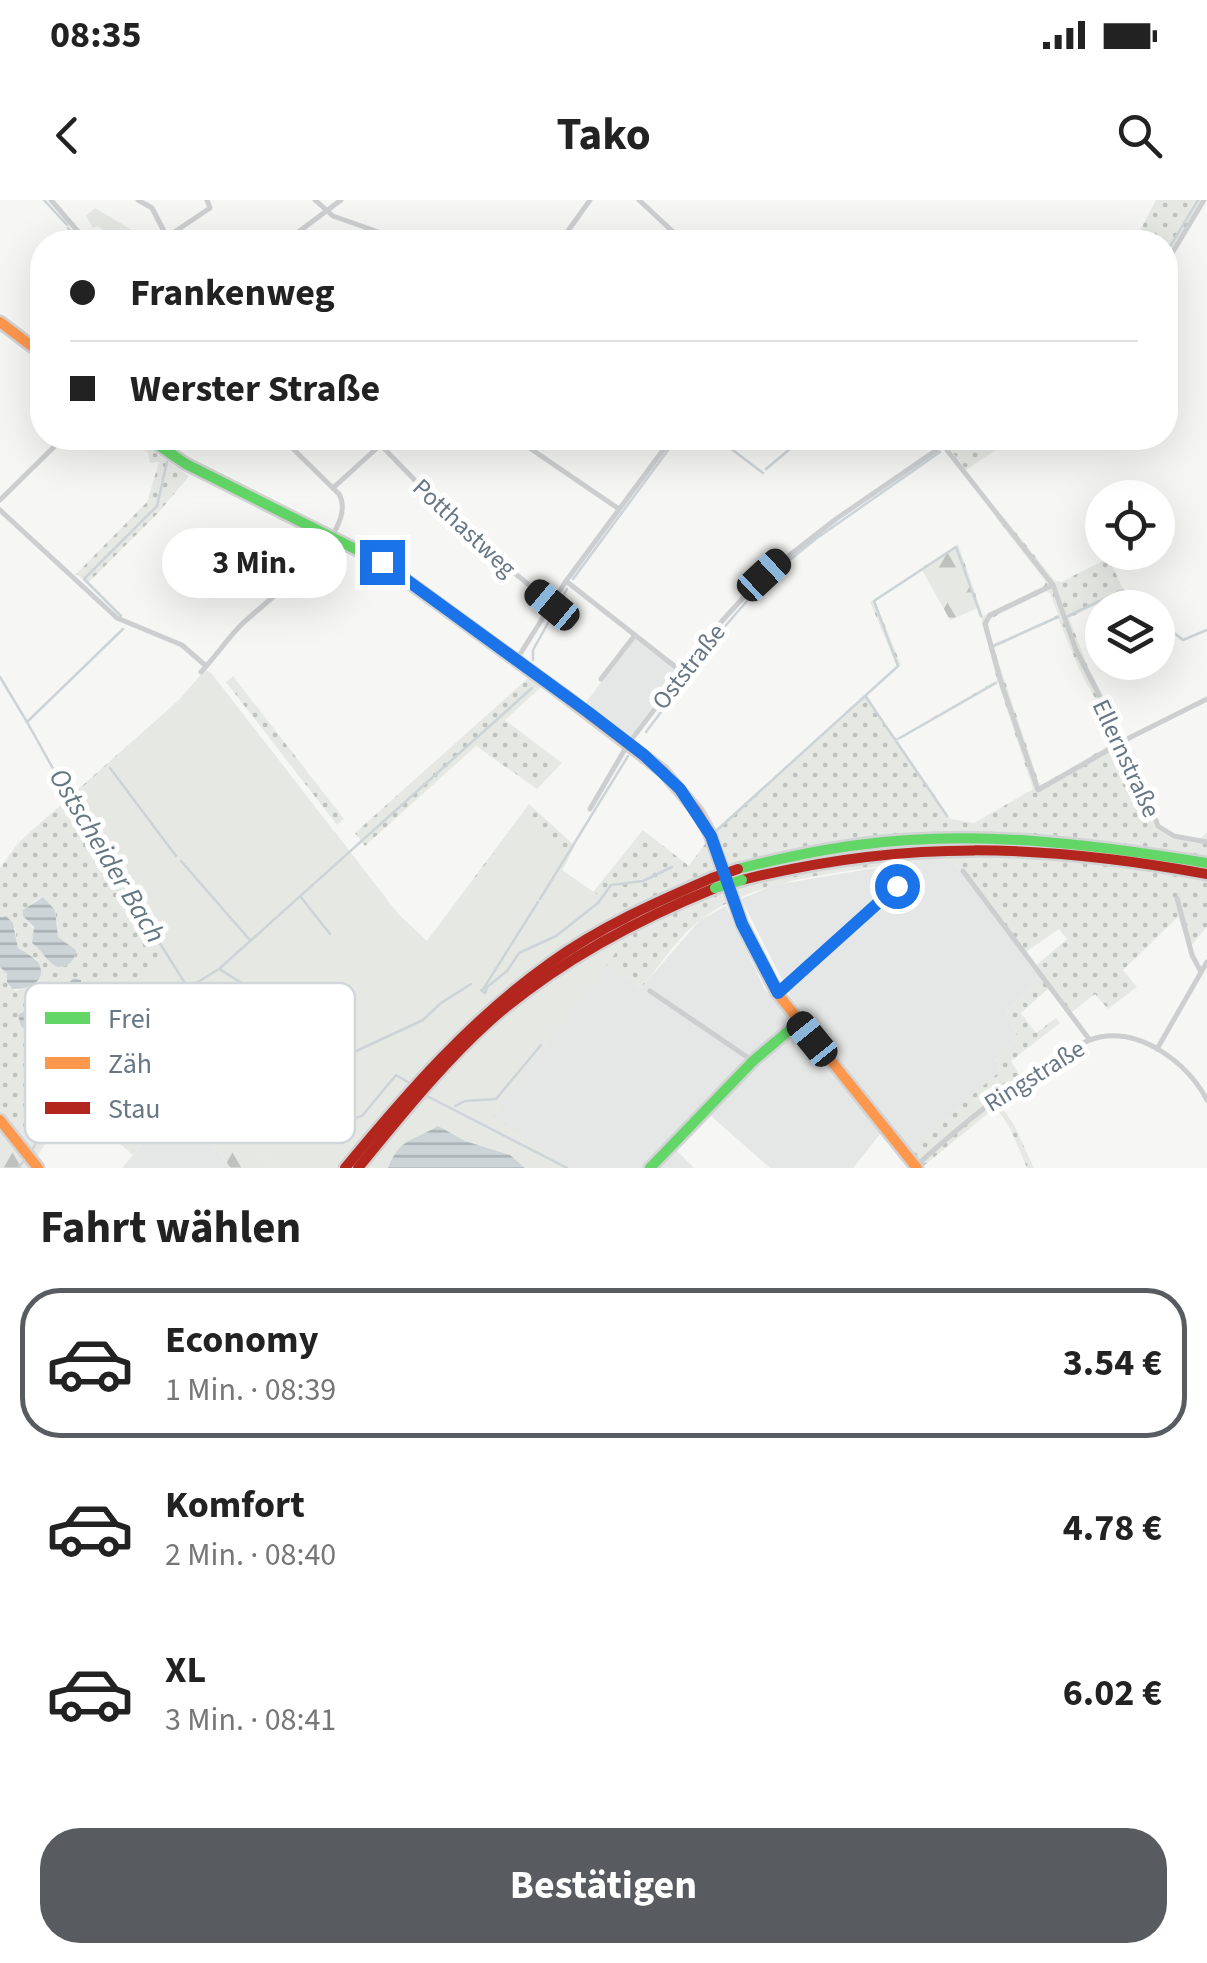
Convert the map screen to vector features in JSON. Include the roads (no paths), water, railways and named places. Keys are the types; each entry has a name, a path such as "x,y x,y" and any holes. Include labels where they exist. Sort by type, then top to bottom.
{"main road":[{"path":"0,322 30,345"},
{"path":"166,450 401,575 663,771 704,823 742,924 778,993 917,1167"},
{"path":"345,1168 492,1006 548,962 634,912 713,883 812,850 858,843 974,836 1112,846 1207,863"},
{"path":"740,874 846,856 984,847 1090,855 1207,874"},
{"path":"650,1168 752,1061 798,1022"},
{"path":"358,1168 412,1095"},
{"path":"0,1120 36,1166"}],"street":[{"path":"51,200 77,230"},
{"path":"138,200 152,208 162,230"},
{"path":"180,230 210,208 207,200"},
{"path":"315,200 326,212 375,230"},
{"path":"301,230 341,200"},
{"path":"569,230 590,200"},
{"path":"639,200 671,230"},
{"path":"1178,243 1204,200"},
{"path":"0,500 51,450"},
{"path":"0,510 117,618 182,644 204,669 240,627 333,536 344,510 333,488 294,450"},
{"path":"333,488 375,450"},
{"name":"Potthastweg","path":"385,450 462,529 552,605"},
{"path":"533,450 618,509"},
{"path":"518,659 566,582 663,450"},
{"name":"Oststraße","path":"590,809 628,744 722,621 779,561 936,450"},
{"name":"Ellernstraße","path":"947,450 1053,585 1084,669 1124,741 1158,826 1174,836 1207,842"},
{"path":"566,582 683,672"},
{"path":"1053,585 990,615 985,624 1038,790 1207,699"},
{"path":"601,679 634,636"},
{"path":"1198,840 1207,831"},
{"path":"963,872 1090,1039"},
{"path":"778,993 911,874"},
{"path":"1177,898 1192,955 1201,972"},
{"path":"1157,1049 1207,962"},
{"path":"650,991 752,1061"},
{"name":"Ringstraße","path":"917,1167 982,1107 1090,1039 1120,1036 1157,1049 1204,1085 1207,1100"}],"waterway":[{"name":"Ostscheider Bach","path":"44,200 67,225"},
{"path":"1178,233 1198,200"},
{"path":"573,579 668,450"},
{"path":"733,450 763,473"},
{"path":"766,469 789,450"},
{"path":"646,732 766,579 817,538 940,452"},
{"name":"Ostscheider Bach","path":"121,616 84,579 157,506 167,462"},
{"path":"715,832 898,666 874,601 956,547 981,616"},
{"path":"533,660 533,650 567,589"},
{"path":"1068,616 1085,608"},
{"path":"993,646 1058,617"},
{"name":"Ostscheider Bach","path":"123,629 27,722 79,815 185,983"},
{"path":"1175,634 1183,640 1207,630"},
{"path":"0,677 27,722"},
{"path":"898,739 996,683"},
{"path":"196,983 219,969 532,688"},
{"path":"866,697 947,816"},
{"path":"540,899 628,756"},
{"path":"110,768 176,856"},
{"path":"181,861 249,939"},
{"path":"481,990 485,993 519,953 556,936 598,903 611,885 643,881 672,867"},
{"path":"300,896 330,934"},
{"path":"482,991 538,902"},
{"path":"221,970 241,983"},
{"path":"355,1052 423,1020 471,984"},
{"path":"455,1106 465,1101 496,1099 541,1045"},
{"path":"355,1118 362,1116 396,1075 413,1085"},
{"path":"423,1094 567,1168"},
{"name":"Ostscheider Bach","path":"31,1152 36,1143"},
{"name":"Ostscheider Bach","path":"18,1168 26,1158"}]}
